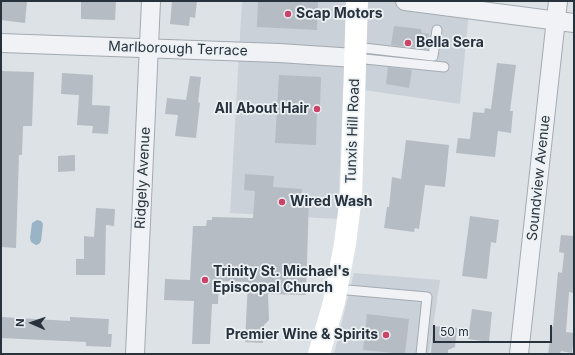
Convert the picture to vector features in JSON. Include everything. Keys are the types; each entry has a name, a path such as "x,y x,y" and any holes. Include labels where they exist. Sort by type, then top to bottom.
{"main road":[{"name":"Tunxis Hill Road","path":"319,354 336,289 345,244 351,196 357,1"}],"street":[{"name":"Ridgely Avenue","path":"135,354 151,1"},
{"path":"405,1 455,4 574,23"},
{"name":"Soundview Avenue","path":"519,354 558,1"},
{"name":"Marlborough Terrace","path":"1,43 149,47 279,53 355,53"}],"lane":[{"path":"355,53 433,56 437,30"},
{"path":"355,53 444,68"},
{"path":"336,289 426,297 420,354"}],"shaded area":[{"path":"242,1 470,1 460,104 343,87 338,219 230,213"},
{"path":"354,273 440,280 429,354 334,354"}],"water":[{"path":"37,220 41,221 43,224 41,241 36,245 31,242 30,238 32,223"}],"building":[{"path":"1,1 27,1 25,23 1,20"},
{"path":"81,1 116,1 115,20 81,19"},
{"path":"172,1 197,1 195,18 190,17 189,26 170,24"},
{"name":"Scap Motors","path":"258,1 318,1 317,30 257,27"},
{"name":"Bella Sera","path":"394,26 421,29 422,33 429,34 427,49 391,45"},
{"path":"497,63 516,65 510,111 513,111 511,133 498,131 495,157 456,153 458,138 470,139 473,112 484,113 485,108 491,109"},
{"path":"388,67 412,70 409,88 386,84"},
{"path":"1,71 34,72 32,126 23,126 22,155 19,155 16,248 1,247"},
{"path":"62,73 93,75 92,105 110,106 108,134 92,133 93,126 77,125 79,95 61,94"},
{"path":"279,75 321,77 320,106 317,106 316,145 275,143"},
{"path":"190,76 201,77 196,138 175,136 178,115 165,114 167,98 186,100"},
{"path":"406,140 449,145 445,187 425,185 419,229 415,228 414,232 384,228 387,207 389,207 392,177 401,179"},
{"path":"75,155 75,171 58,172 58,156"},
{"path":"245,174 274,176 273,187 302,189 301,195 309,196 306,295 268,294 269,320 264,325 263,343 245,342 248,282 219,281 218,304 212,304 210,344 192,344 194,301 164,300 165,279 190,280 193,226 206,226 207,220 212,220 212,217 253,218 255,191 244,190"},
{"path":"96,208 115,209 114,226 106,225 105,275 76,275 76,259 84,259 84,236 94,237"},
{"path":"470,216 499,220 496,243 491,242 487,279 462,276"},
{"path":"561,235 574,236 574,293 569,292 566,332 574,333 574,337 572,353 561,351 560,354 548,354 553,327 558,272 562,273 564,253 559,252"},
{"path":"472,309 492,312 489,342 468,339"},
{"name":"Premier Wine & Spirits","path":"367,314 409,319 405,354 363,350"},
{"path":"1,317 70,321 70,317 109,319 108,334 112,334 111,347 86,346 86,342 1,338"},
{"path":"433,326 457,328 455,347 448,350 448,354 431,353"}],"place":[{"name":"Scap Motors","path":"288,14"},
{"name":"Bella Sera","path":"408,43"},
{"name":"All About Hair","path":"317,109"},
{"name":"Wired Wash","path":"282,202"},
{"name":"Trinity St. Michael's Episcopal Church","path":"205,280"},
{"name":"Premier Wine & Spirits","path":"386,335"}]}
